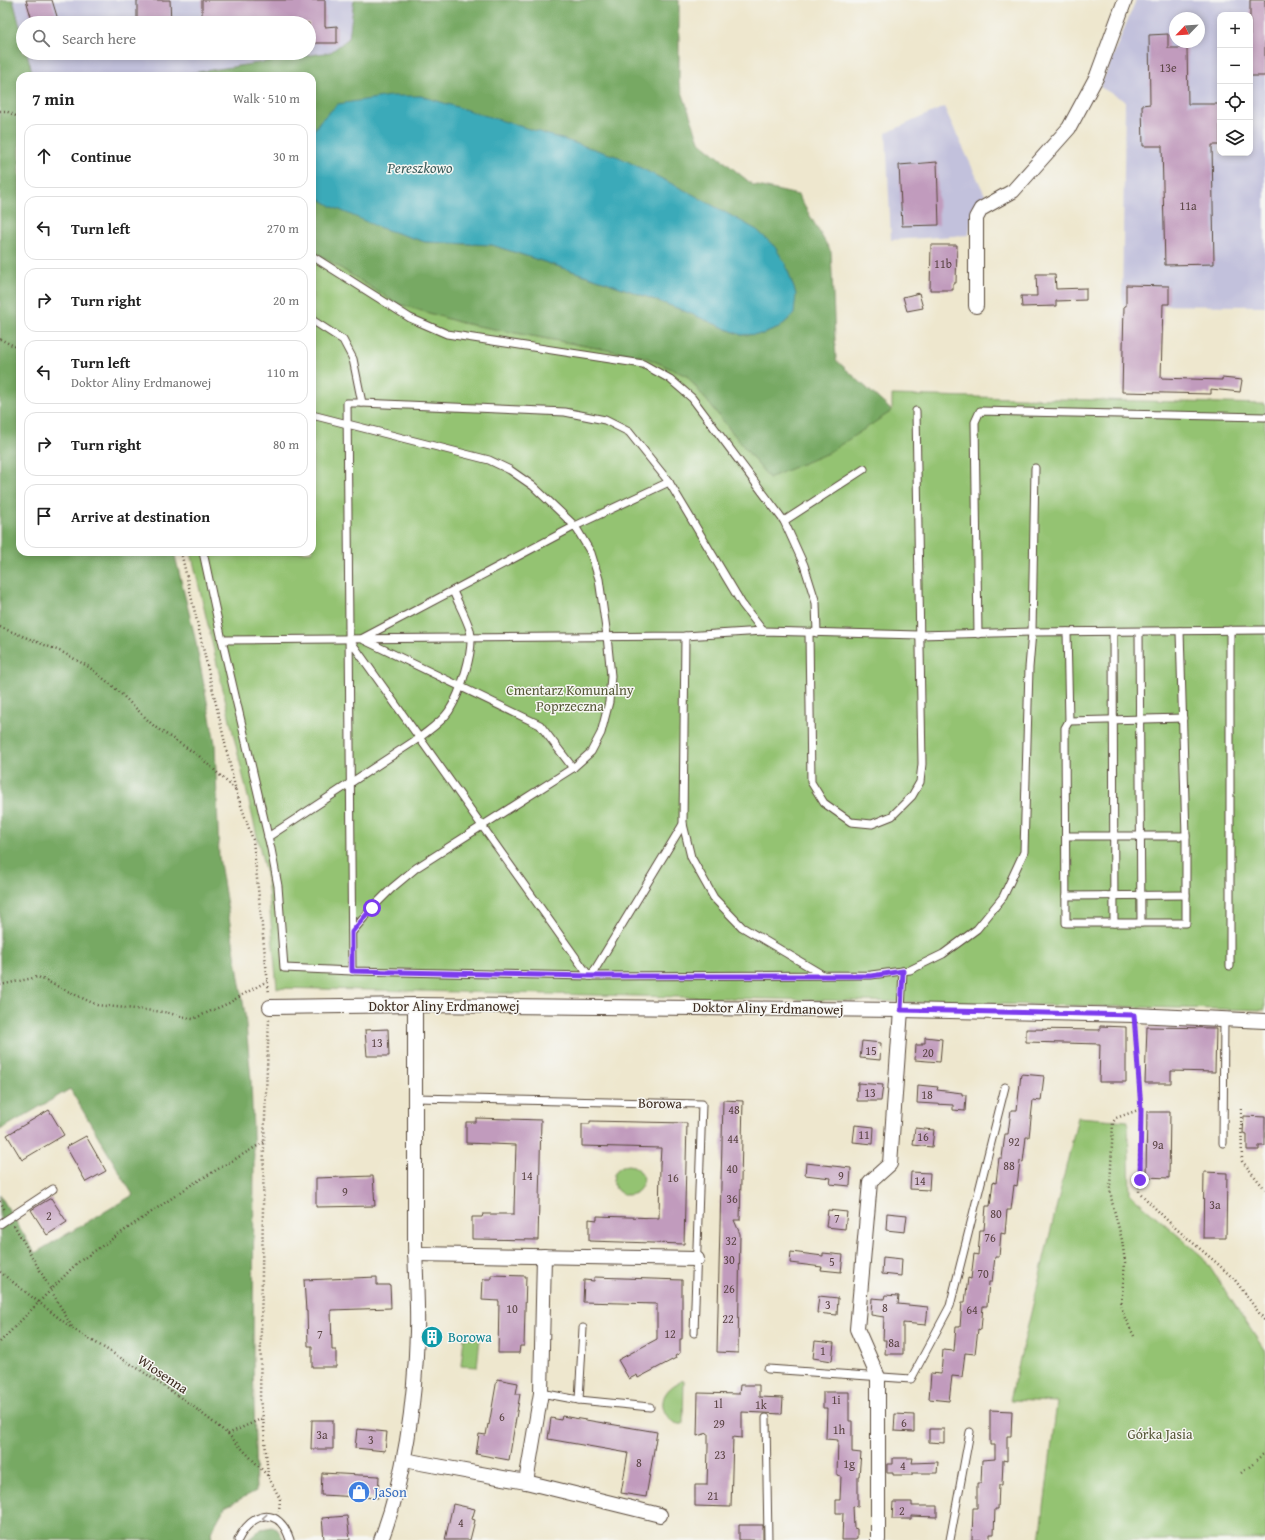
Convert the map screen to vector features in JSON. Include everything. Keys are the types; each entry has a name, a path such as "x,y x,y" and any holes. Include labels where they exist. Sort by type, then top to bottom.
{"street":[{"path":"976,306 976,218 981,209 1013,191 1069,128 1097,76 1125,0"},
{"path":"381,1540 404,1460 414,1401 418,1330 415,1254 414,1098 416,1005"},
{"name":"Doktor Aliny Erdmanowej","path":"270,1007 416,1005 901,1010 1134,1015 1265,1021"},
{"path":"878,1540 878,1378 857,1329 870,1182 890,1164 901,1010"},
{"path":"415,1254 697,1259"},
{"path":"526,1482 541,1393 544,1256"},
{"path":"404,1460 526,1482 660,1515"}],"lane":[{"path":"316,259 410,318 447,334 643,364 670,379 692,398 784,521 804,565 816,603 813,633 811,782 824,803 851,822 872,824 892,816 912,796 920,782 922,764 916,411"},
{"path":"316,323 343,340 353,359 362,403"},
{"path":"352,971 347,403 565,412 605,420 629,432 669,482 742,604 763,632"},
{"path":"978,634 975,422 980,411 1265,417"},
{"path":"316,416 490,460 510,470 533,486 575,526 591,554 599,579 611,676 609,702 601,733 591,752 574,768 416,868 392,888 372,908 352,932"},
{"path":"204,556 278,886 284,968 352,971 590,976 871,976 910,970 943,954 977,929 1003,897 1024,852 1029,668 1032,632 1035,468"},
{"path":"784,521 864,469"},
{"path":"362,639 575,526 669,482"},
{"path":"268,837 419,738 433,728 448,712 461,687 471,644 470,630 453,591"},
{"path":"1230,630 1230,966"},
{"path":"222,640 685,636 763,632 919,636 1032,632 1265,630"},
{"path":"1067,632 1069,722 1065,728 1066,923 1186,923 1186,836 1180,631"},
{"path":"1113,632 1114,923"},
{"path":"1139,632 1141,923"},
{"path":"685,636 683,824 691,857 714,898 742,927 824,975"},
{"path":"348,639 590,976"},
{"path":"362,639 540,725 574,768"},
{"path":"1069,722 1182,718"},
{"path":"590,976 683,824"},
{"path":"1066,836 1186,836"},
{"path":"1066,896 1186,895"},
{"path":"901,1010 903,971"},
{"path":"1223,1143 1224,1019"},
{"path":"768,1369 878,1378 911,1379 950,1306 1005,1087"},
{"name":"Borowa","path":"414,1098 702,1104 694,1333"},
{"path":"0,1224 53,1189"},
{"path":"579,1400 583,1328"},
{"path":"541,1393 579,1400 650,1407"},
{"path":"766,1418 768,1540"},
{"path":"950,1540 970,1432"},
{"path":"238,1540 242,1531 250,1523 264,1516 279,1520 287,1529 290,1540"}],"path":[{"path":"0,111 6,111 16,116"},
{"path":"0,339 16,348"},
{"path":"182,556 236,791 252,840 269,980 270,1007 264,1142 260,1400 268,1476"},
{"path":"0,628 62,652 89,667 115,688 155,727 199,756 236,791"},
{"path":"0,985 38,977 97,1005 164,1012 193,1019 229,1003 269,980"},
{"path":"1134,1015 1141,1109 1140,1192 1173,1226 1235,1280 1265,1321"},
{"path":"1134,1336 1124,1316 1121,1306 1125,1276 1125,1258 1112,1202 1110,1180 1113,1122 1116,1118 1141,1109"},
{"path":"1241,1109 1242,1160 1265,1189"},
{"path":"0,1342 76,1263 191,1185 264,1142"},
{"path":"10,1218 73,1329"},
{"name":"Wiosenna","path":"0,1272 73,1329 139,1369 190,1404 228,1434 268,1476 280,1499 279,1520"},
{"path":"228,1434 263,1418"},
{"path":"1257,1460 1263,1455"},
{"path":"1249,1467 1253,1464"},
{"path":"1241,1474 1245,1470"}],"shaded area":[{"path":"13,0 360,0 349,38 331,52 316,54 316,16 17,16"},
{"path":"1136,0 1265,0 1265,306 1122,305 1125,101 1100,87"},
{"path":"29,60 278,60 198,72 32,72"},
{"path":"944,107 986,197 973,206 969,235 891,240 886,133"}],"green space":[{"path":"0,0 13,0 17,16 16,16 16,60 29,60 32,72 16,72 16,556 175,556 194,633 215,743 219,857 245,1014 251,1079 254,1158 253,1359 256,1491 225,1507 211,1532 212,1540 0,1540 0,1195 35,1253 133,1195 70,1089 0,1130"},
{"path":"354,0 679,0 679,83 699,141 753,185 798,195 831,252 836,360 892,411 828,453 769,478 687,376 645,357 462,323 396,303 316,253 316,196 333,207 425,242 492,245 606,282 682,310 741,335 763,334 779,328 794,314 473,113 421,96 320,121 316,127 316,72 198,72 278,60 316,60 316,54 331,52 349,38"},
{"name":"Cmentarz Komunalny Poprzeczna","path":"316,253 396,303 462,323 645,357 687,376 769,478 892,411 892,395 1265,404 1265,1010 277,988 267,879 192,556 316,556"},
{"name":"Górka Jasia","path":"1078,1117 1128,1121 1130,1194 1203,1257 1265,1351 1265,1540 1040,1540 1057,1402 1010,1400"},
{"path":"628,1165 638,1170 643,1180 638,1190 628,1195 618,1190 613,1180 618,1170"},
{"path":"464,1337 480,1339 477,1367 461,1366"},
{"path":"684,1380 683,1424 679,1424 671,1421 668,1417 664,1410 663,1401 665,1394 670,1388"},
{"path":"272,1527 277,1529 284,1540 248,1540 261,1529"}],"water":[{"name":"Pereszkowo","path":"390,96 421,96 619,157 694,195 757,230 775,247 786,265 796,294 794,314 779,328 763,334 741,335 682,310 606,282 492,245 425,242 378,227 333,207 316,196 316,127 320,121 338,104"}],"building":[{"path":"26,0 52,0 57,16 31,16"},
{"path":"137,0 170,0 171,16 137,16"},
{"path":"202,0 325,0 325,27 337,26 337,43 316,43 316,16 202,16"},
{"path":"1250,0 1265,0 1265,76 1253,76 1253,12 1250,12"},
{"path":"1168,34 1168,48 1187,48 1188,104 1217,104 1217,145 1212,145 1214,264 1165,265 1162,146 1143,146 1142,105 1150,104 1149,35"},
{"path":"937,162 939,225 902,226 899,165"},
{"path":"931,245 957,245 956,283 953,283 953,290 930,290"},
{"path":"1036,274 1055,274 1056,289 1086,288 1086,300 1056,301 1056,306 1022,307 1021,296 1037,296"},
{"path":"1126,285 1169,286 1169,304 1163,304 1161,378 1222,380 1222,378 1242,380 1240,392 1211,389 1211,394 1122,392 1124,306 1126,306"},
{"path":"919,293 923,308 907,311 903,297"},
{"path":"1100,1026 1126,1027 1126,1082 1099,1082 1100,1044 1026,1042 1026,1029 1100,1030"},
{"path":"1147,1027 1216,1028 1215,1072 1171,1071 1171,1083 1145,1083"},
{"path":"388,1029 389,1056 367,1056 365,1030"},
{"path":"925,1037 942,1039 940,1062 915,1060 916,1045 922,1045 922,1043 925,1043"},
{"path":"862,1041 881,1043 880,1060 860,1058"},
{"path":"1021,1074 1044,1076 1041,1101 1033,1100 1029,1137 1026,1137 1023,1162 1020,1161 1017,1186 1014,1185 1011,1210 1007,1210 1005,1234 1001,1233 999,1257 995,1257 992,1282 989,1282 987,1306 983,1306 981,1330 978,1329 975,1354 965,1353 962,1377 952,1376 949,1401 929,1399 931,1373 941,1374 943,1350 954,1351 956,1327 960,1327 962,1302 965,1302 968,1278 971,1279 974,1254 978,1255 980,1230 984,1230 986,1206 990,1206 993,1182 996,1183 999,1158 1002,1158 1005,1134 1008,1134 1011,1110 1017,1110"},
{"path":"858,1083 883,1085 881,1101 857,1101"},
{"path":"918,1085 938,1087 937,1090 962,1093 962,1095 966,1095 965,1111 953,1110 953,1105 917,1103"},
{"path":"723,1100 743,1101 740,1220 734,1220 740,1234 738,1353 717,1352"},
{"path":"49,1110 64,1135 22,1160 7,1135"},
{"path":"1147,1112 1170,1112 1169,1178 1146,1177"},
{"path":"1244,1116 1265,1117 1265,1146 1259,1146 1259,1150 1247,1150 1247,1134 1243,1133"},
{"path":"476,1118 541,1120 538,1240 472,1239 472,1217 482,1217 483,1214 514,1214 516,1145 466,1143 466,1122 476,1122"},
{"path":"590,1121 687,1123 684,1244 589,1241 589,1219 597,1220 597,1216 659,1218 661,1148 582,1146 582,1124 590,1124"},
{"path":"855,1125 874,1127 873,1144 853,1142"},
{"path":"915,1128 934,1130 932,1147 913,1145"},
{"path":"86,1136 106,1171 86,1182 66,1147"},
{"path":"806,1163 851,1168 850,1186 830,1184 831,1178 805,1175"},
{"path":"911,1172 930,1173 929,1190 910,1189"},
{"path":"1204,1172 1227,1173 1226,1238 1203,1238"},
{"path":"373,1176 375,1206 316,1207 316,1178"},
{"path":"51,1198 67,1222 47,1235 31,1210"},
{"path":"828,1210 847,1212 845,1229 826,1227"},
{"path":"887,1213 907,1215 905,1232 886,1230"},
{"path":"791,1252 823,1256 823,1253 843,1255 841,1272 821,1270 822,1267 790,1263"},
{"path":"883,1257 902,1259 901,1276 882,1274"},
{"path":"491,1275 526,1276 524,1346 520,1346 519,1353 498,1353 499,1301 482,1300 483,1279 491,1279"},
{"path":"377,1277 377,1285 390,1285 391,1308 331,1310 332,1350 336,1350 336,1367 312,1367 312,1346 308,1346 304,1280"},
{"path":"594,1277 682,1280 682,1339 680,1339 680,1353 675,1356 676,1358 638,1378 637,1375 629,1379 618,1360 657,1339 657,1304 583,1302 584,1280 594,1281"},
{"path":"885,1295 899,1296 898,1304 928,1307 926,1325 903,1323 903,1354 885,1354 886,1340 883,1340 884,1317 871,1315 872,1298 884,1299"},
{"path":"819,1296 838,1298 837,1315 817,1313"},
{"path":"815,1341 834,1343 832,1361 813,1358"},
{"path":"497,1379 518,1383 516,1394 520,1394 509,1460 476,1454 479,1434 486,1435 488,1424 489,1425"},
{"path":"740,1385 759,1385 759,1397 783,1398 782,1414 742,1412 742,1438 733,1437 731,1507 695,1506 695,1485 707,1485 708,1433 697,1436 698,1393 739,1394"},
{"path":"823,1392 849,1392 849,1421 852,1421 852,1452 861,1453 858,1476 858,1507 853,1506 854,1528 857,1529 857,1539 855,1540 842,1540 843,1513 836,1513 836,1500 840,1500 841,1476 837,1475 838,1440 826,1439 827,1408 823,1408"},
{"path":"990,1410 1012,1411 1011,1436 1007,1436 1007,1461 1003,1460 1002,1485 999,1485 998,1509 995,1509 994,1534 990,1534 990,1540 972,1540 973,1508 977,1508 977,1483 981,1483 982,1460 995,1459 995,1445 990,1445"},
{"path":"895,1414 914,1415 914,1432 894,1431"},
{"path":"562,1416 657,1432 646,1497 621,1493 628,1453 548,1439 551,1418 561,1420"},
{"path":"312,1420 333,1420 333,1449 311,1449"},
{"path":"357,1429 387,1432 385,1451 355,1448"},
{"path":"929,1429 944,1429 944,1443 929,1442"},
{"path":"893,1458 913,1458 912,1463 938,1462 937,1473 893,1475 893,1473 887,1473 887,1464 893,1464"},
{"path":"322,1473 379,1476 378,1498 321,1495"},
{"path":"893,1502 912,1502 912,1506 937,1506 937,1517 911,1516 911,1519 892,1519"},
{"path":"453,1504 475,1509 472,1519 475,1520 470,1540 445,1540"},
{"path":"347,1516 350,1540 324,1540 322,1518"},
{"path":"739,1525 763,1525 763,1540 739,1540"}],"place":[{"name":"Borowa","path":"432,1337"},
{"name":"JaSon","path":"359,1492"}],"route":[{"path":"372,908 352,932 352,971 589,976 871,976 903,971 901,1010 1134,1015 1141,1109 1140,1180"}]}
